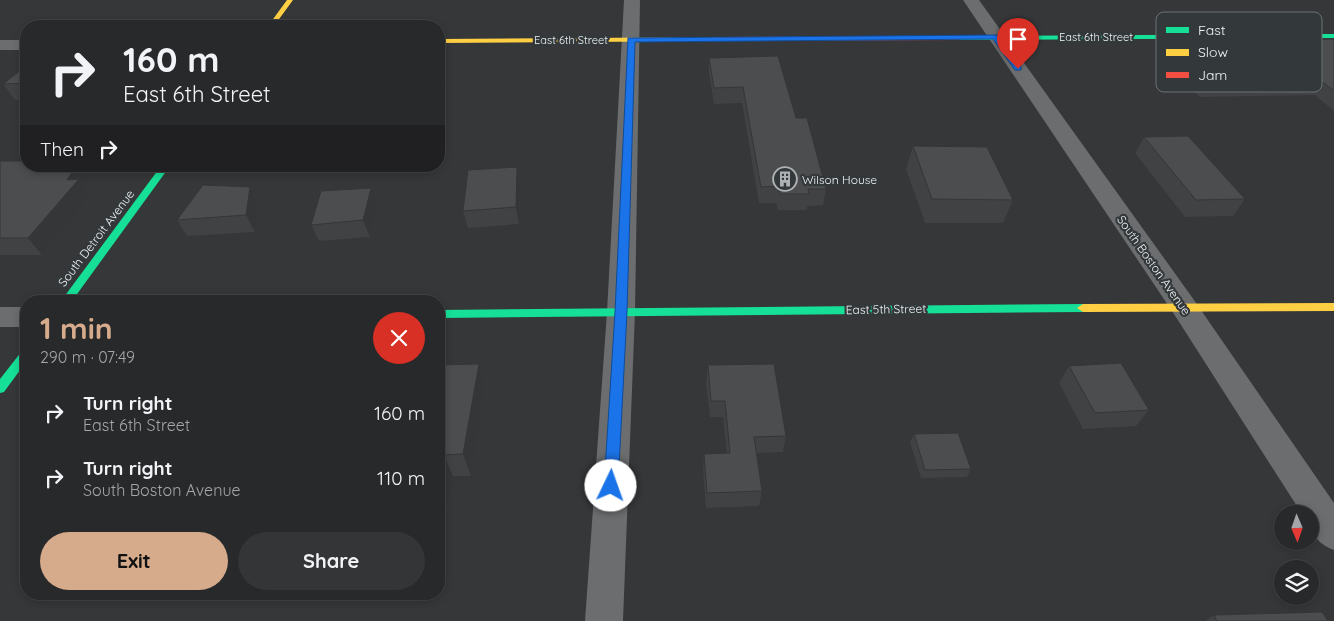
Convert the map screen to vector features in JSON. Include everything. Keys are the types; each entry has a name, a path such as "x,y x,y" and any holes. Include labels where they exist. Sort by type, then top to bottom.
{"street":[{"path":"275,20 290,0"},
{"path":"604,621 621,312 632,0"},
{"name":"South Boston Avenue","path":"971,0 1184,308 1334,533"},
{"name":"East 6th Street","path":"445,41 1156,37"},
{"path":"0,45 20,44"},
{"name":"South Detroit Avenue","path":"70,295 162,172"},
{"name":"East 5th Street","path":"445,314 914,308 1334,307"},
{"path":"0,317 20,317"},
{"path":"0,388 20,362"}],"building":[{"path":"1322,39 1334,39 1334,91 1322,83"},
{"path":"778,56 796,118 807,118 826,189 808,189 809,194 780,194 778,186 761,187 743,87 714,88 709,58"},
{"path":"20,71 20,83 3,84"},
{"path":"1188,136 1245,199 1196,200 1144,137"},
{"path":"913,146 987,147 1013,200 932,199"},
{"path":"0,161 20,161 20,172 72,172 67,180 79,179 28,238 0,238"},
{"path":"517,167 516,207 463,211 468,170"},
{"path":"203,185 250,187 246,215 177,220"},
{"path":"371,188 363,220 311,225 321,191"},
{"path":"1121,363 1149,410 1095,413 1069,366"},
{"path":"479,364 463,454 445,455 445,365"},
{"path":"774,364 786,436 754,437 762,491 707,493 704,454 730,453 725,401 711,401 708,365"},
{"path":"958,433 971,469 925,470 914,434"},
{"path":"1322,612 1328,621 1217,621 1214,615"}],"traffic: fast":[{"path":"1322,36 1334,36"},
{"path":"956,38 1156,37"},
{"path":"70,295 162,172"},
{"path":"445,314 1083,308"},
{"path":"0,388 20,362"}],"traffic: slow":[{"path":"275,20 290,0"},
{"path":"445,41 724,39"},
{"path":"1083,308 1334,307"}],"traffic: jam":[{"path":"724,39 956,38"}],"place":[{"name":"Wilson House","path":"785,179"}],"route":[{"path":"611,486 621,312 631,40 996,37 1018,69"}]}
